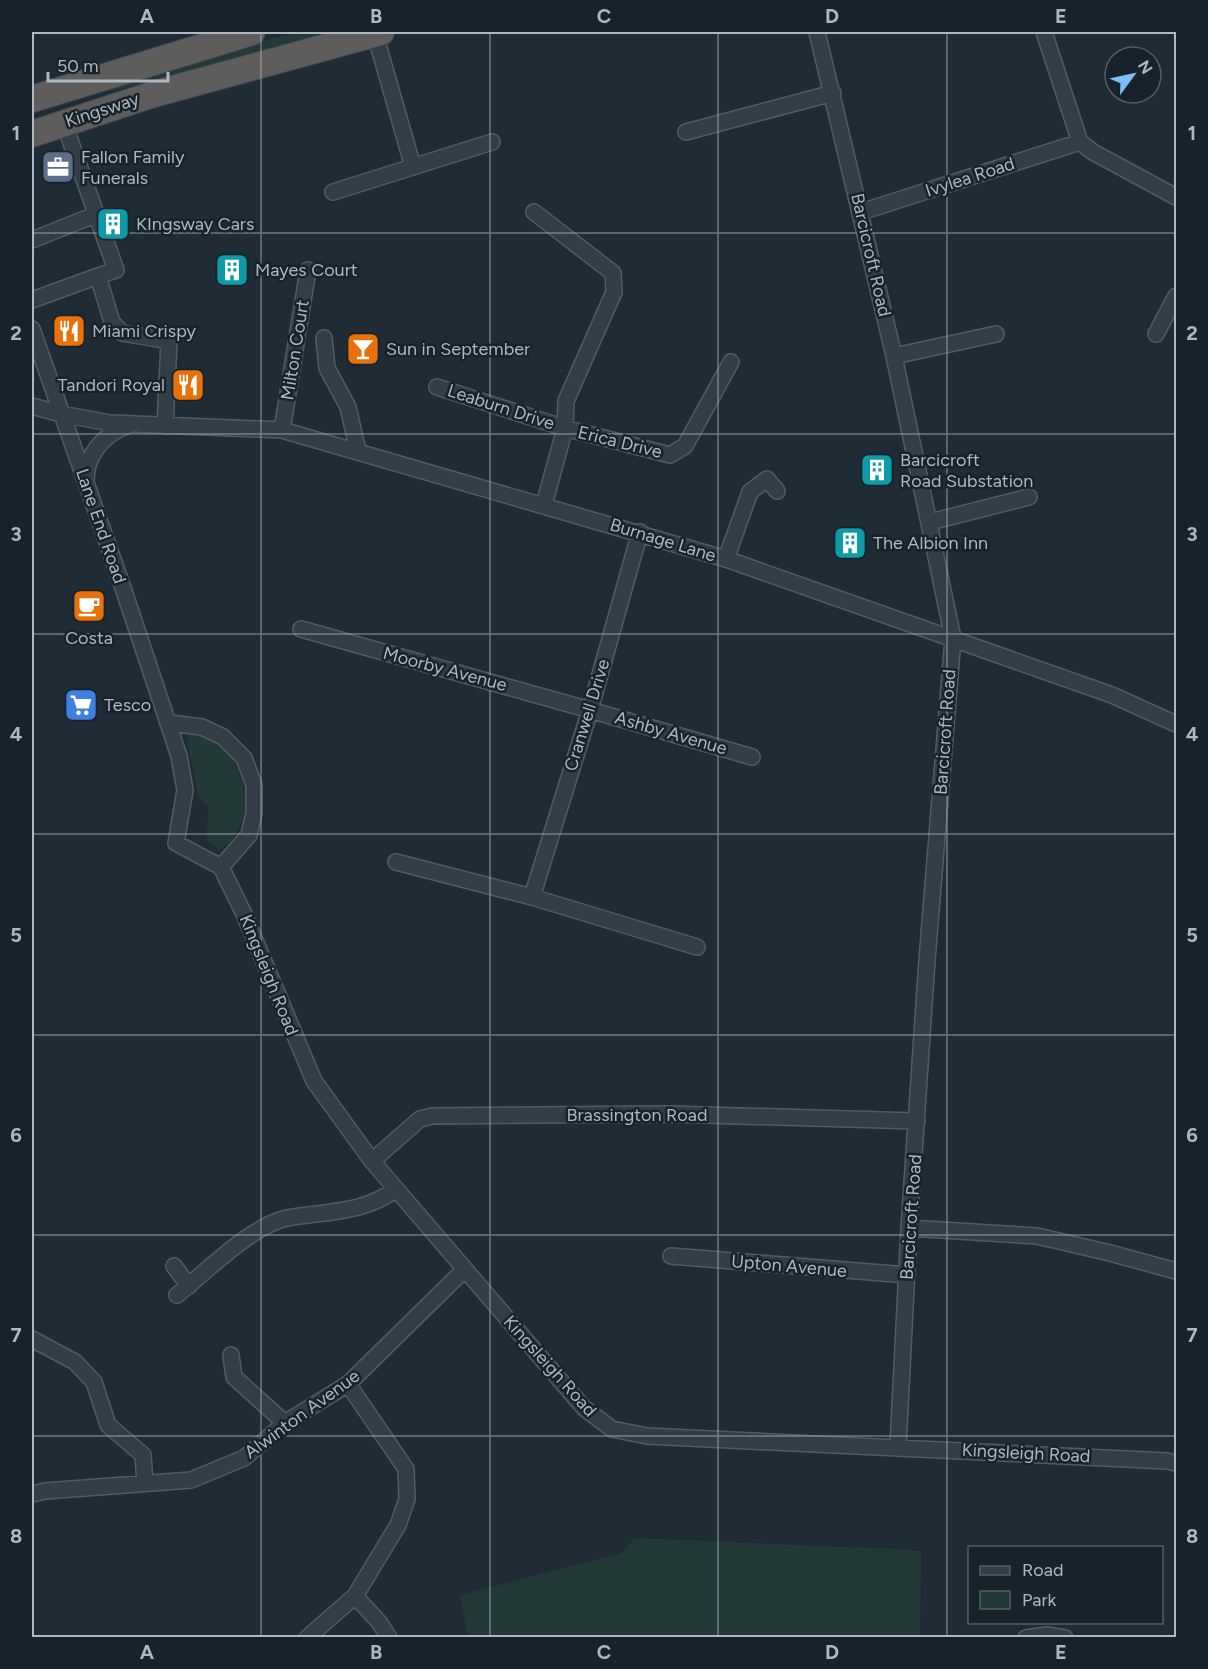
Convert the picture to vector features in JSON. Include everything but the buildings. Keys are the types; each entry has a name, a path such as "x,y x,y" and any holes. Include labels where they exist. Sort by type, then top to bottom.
{"highway":[{"name":"Kingsway","path":"32,99 252,32"},
{"name":"Kingsway","path":"32,134 154,94 378,33"},
{"path":"32,118 105,96 154,94"}],"street":[{"name":"Barcicroft Road","path":"817,32 894,356 930,522 952,638 909,1228 898,1447"},
{"path":"1044,32 1080,142 1093,152 1176,197"},
{"path":"378,33 413,167"},
{"path":"686,132 833,93"},
{"path":"32,300 116,270 64,123"},
{"path":"333,192 492,142"},
{"name":"Ivylea Road","path":"861,212 1080,142"},
{"path":"534,212 613,273 614,292 566,400 565,428 544,505"},
{"path":"32,240 97,214"},
{"name":"Milton Court","path":"282,429 308,270"},
{"path":"98,276 112,322 122,333 169,341 165,426"},
{"path":"1156,334 1176,296"},
{"name":"Lane End Road","path":"32,329 170,723 179,756 184,790 176,843 221,867"},
{"path":"894,356 996,334"},
{"path":"324,338 327,368 348,408 358,451"},
{"name":"Erica Drive","path":"565,428 670,455 685,446 732,362"},
{"name":"Leaburn Drive","path":"437,387 565,428"},
{"name":"Burnage Lane","path":"32,406 101,422 282,429 726,559 1112,695 1176,724"},
{"path":"86,483 87,469 99,446 116,431 132,424"},
{"path":"726,559 750,492 766,478 777,491"},
{"path":"930,522 1029,497"},
{"name":"Cranwell Drive","path":"532,897 590,710 640,532"},
{"name":"Moorby Avenue","path":"301,629 590,710"},
{"name":"Ashby Avenue","path":"590,710 752,757"},
{"path":"170,723 202,727 223,736 244,758 254,785 254,813 249,836 221,867"},
{"path":"396,862 532,897 697,947"},
{"name":"Kingsleigh Road","path":"221,867 244,914 314,1081 372,1161 584,1408 612,1429 646,1436 898,1447 1176,1463"},
{"name":"Brassington Road","path":"372,1161 420,1119 432,1116 670,1114 917,1121"},
{"path":"174,1266 183,1291 252,1234 267,1225 286,1218 359,1208 387,1196 396,1189"},
{"path":"909,1228 1037,1236 1176,1271"},
{"name":"Upton Avenue","path":"671,1256 907,1275"},
{"name":"Alwinton Avenue","path":"32,1494 45,1491 191,1480 244,1458 285,1423 348,1384 465,1269"},
{"path":"32,1340 75,1362 94,1382 108,1425 143,1455 145,1483"},
{"path":"231,1355 234,1377 285,1423"},
{"path":"307,1638 355,1596 398,1525 407,1499 406,1468 348,1384"},
{"path":"355,1596 379,1622 389,1638"},
{"path":"1026,1638 1047,1635 1065,1638"}],"green space":[{"path":"295,32 328,32 176,78 110,91 108,85"},
{"path":"186,733 204,736 219,744 231,757 244,789 241,824 232,839 219,850 207,840 208,806 198,796"},
{"path":"635,1538 921,1551 920,1637 468,1637 460,1595 622,1553"}],"place":[{"name":"Fallon Family Funerals","path":"58,167"},
{"name":"KIngsway Cars","path":"113,224"},
{"name":"Mayes Court","path":"232,270"},
{"name":"Miami Crispy","path":"69,331"},
{"name":"Sun in September","path":"363,349"},
{"name":"Tandori Royal","path":"188,385"},
{"name":"Barcicroft Road Substation","path":"877,470"},
{"name":"The Albion Inn","path":"850,543"},
{"name":"Costa","path":"89,606"},
{"name":"Tesco","path":"81,705"}]}
